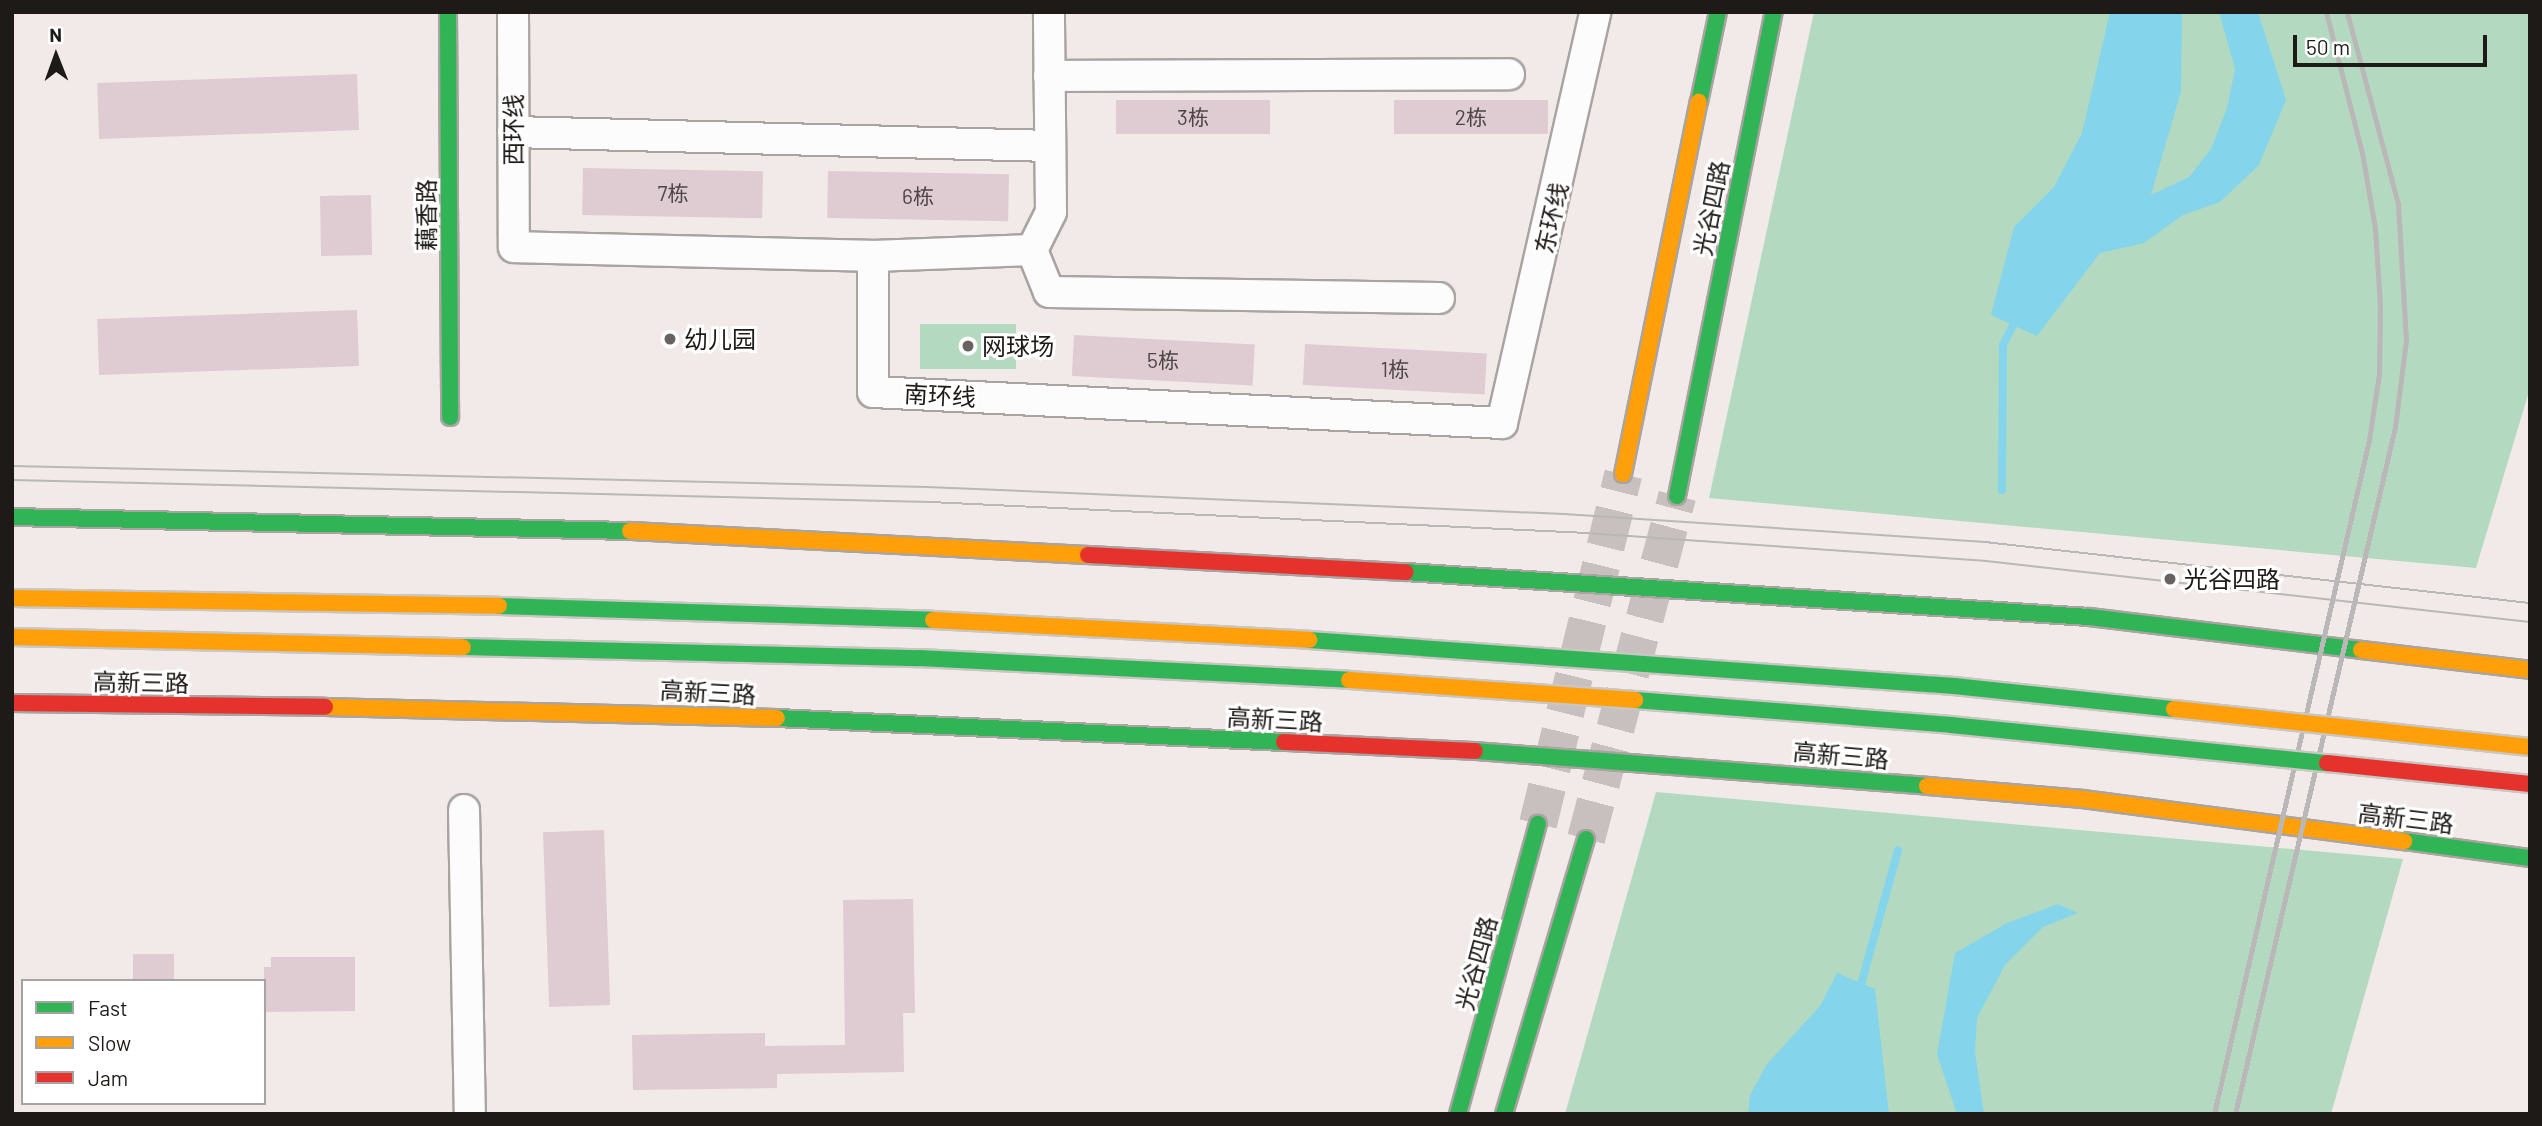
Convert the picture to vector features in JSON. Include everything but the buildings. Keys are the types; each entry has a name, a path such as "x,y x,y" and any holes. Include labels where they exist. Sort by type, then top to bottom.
{"main road":[{"name":"藕香路","path":"448,12 450,417"},
{"name":"光谷四路","path":"1623,474 1718,12"},
{"name":"光谷四路","path":"1677,496 1774,12"},
{"path":"12,517 641,531 1623,584 2089,617 2530,670"},
{"path":"12,598 496,606 918,619 1440,647 1954,686 2530,747"},
{"name":"高新三路","path":"12,637 919,658 1437,685 1951,725 2530,785"},
{"name":"高新三路","path":"12,703 624,711 1586,756 2083,799 2530,858"},
{"name":"光谷四路","path":"1458,1114 1538,824"},
{"path":"1504,1114 1586,839"}],"street":[{"name":"西环线","path":"513,12 514,247 873,256"},
{"path":"1049,12 1051,212 1032,250 1049,292 1439,298"},
{"name":"东环线","path":"1502,423 1555,206 1595,12"},
{"path":"1049,76 1509,74"},
{"path":"513,132 1050,146"},
{"path":"873,256 1032,250"},
{"name":"南环线","path":"873,256 873,392 1502,423"},
{"path":"464,810 470,1114"}],"green space":[{"path":"1814,12 2530,12 2530,388 2476,568 1709,498"},
{"name":"网球场","path":"920,324 1016,324 1016,369 920,369"},
{"path":"1656,792 2403,859 2331,1114 1565,1114"}],"water":[{"path":"2110,12 2182,12 2181,91 2151,195 2189,177 2211,149 2227,108 2235,69 2219,12 2258,12 2286,100 2259,165 2220,202 2183,215 2144,243 2100,253 2037,336 1991,315 2014,227 2054,187 2082,133"},
{"path":"2058,904 2078,913 2043,927 2005,965 1977,1018 1975,1052 1984,1114 1957,1114 1937,1054 1955,953 2007,923"},
{"path":"1837,973 1875,989 1889,1114 1748,1114 1750,1095 1767,1064 1820,1006"}],"waterway":[{"path":"2002,490 2003,345 2017,318"},
{"path":"1859,992 1898,850"}],"tunnel":[{"path":"1538,824 1623,474"},
{"path":"1586,839 1677,496"}],"tram line":[{"path":"12,466 927,487 1564,514 1985,542 2530,603"},
{"path":"12,480 930,502 1587,533 1986,561 2530,622"}],"railway":[{"path":"2214,1114 2369,440 2379,374 2380,306 2375,228 2362,153 2326,12"},
{"path":"2235,1114 2395,427 2406,340 2398,204 2347,12"}],"traffic: fast":[{"path":"448,12 450,417"},
{"path":"1699,102 1718,12"},
{"path":"1677,496 1774,12"},
{"path":"12,517 630,531"},
{"path":"1406,572 2089,617 2361,650"},
{"path":"499,606 933,620"},
{"path":"1309,640 1954,686 2174,709"},
{"path":"463,647 919,658 1349,680"},
{"path":"1635,700 1951,725 2327,763"},
{"path":"777,718 1284,742"},
{"path":"1475,751 1927,786"},
{"path":"1458,1114 1538,824"},
{"path":"1504,1114 1586,839"},
{"path":"2404,841 2530,858"}],"traffic: slow":[{"path":"1623,474 1699,102"},
{"path":"630,531 1088,555"},
{"path":"12,598 499,606"},
{"path":"933,620 1309,640"},
{"path":"12,637 463,647"},
{"path":"2361,650 2530,670"},
{"path":"1349,680 1635,700"},
{"path":"325,707 777,718"},
{"path":"2174,709 2530,747"},
{"path":"1927,786 2083,799 2404,841"}],"traffic: jam":[{"path":"1088,555 1406,572"},
{"path":"12,703 325,707"},
{"path":"1284,742 1475,751"},
{"path":"2327,763 2530,784"}],"place":[{"name":"幼儿园","path":"670,339"},
{"name":"网球场","path":"968,346"},
{"name":"光谷四路","path":"2170,579"}]}
